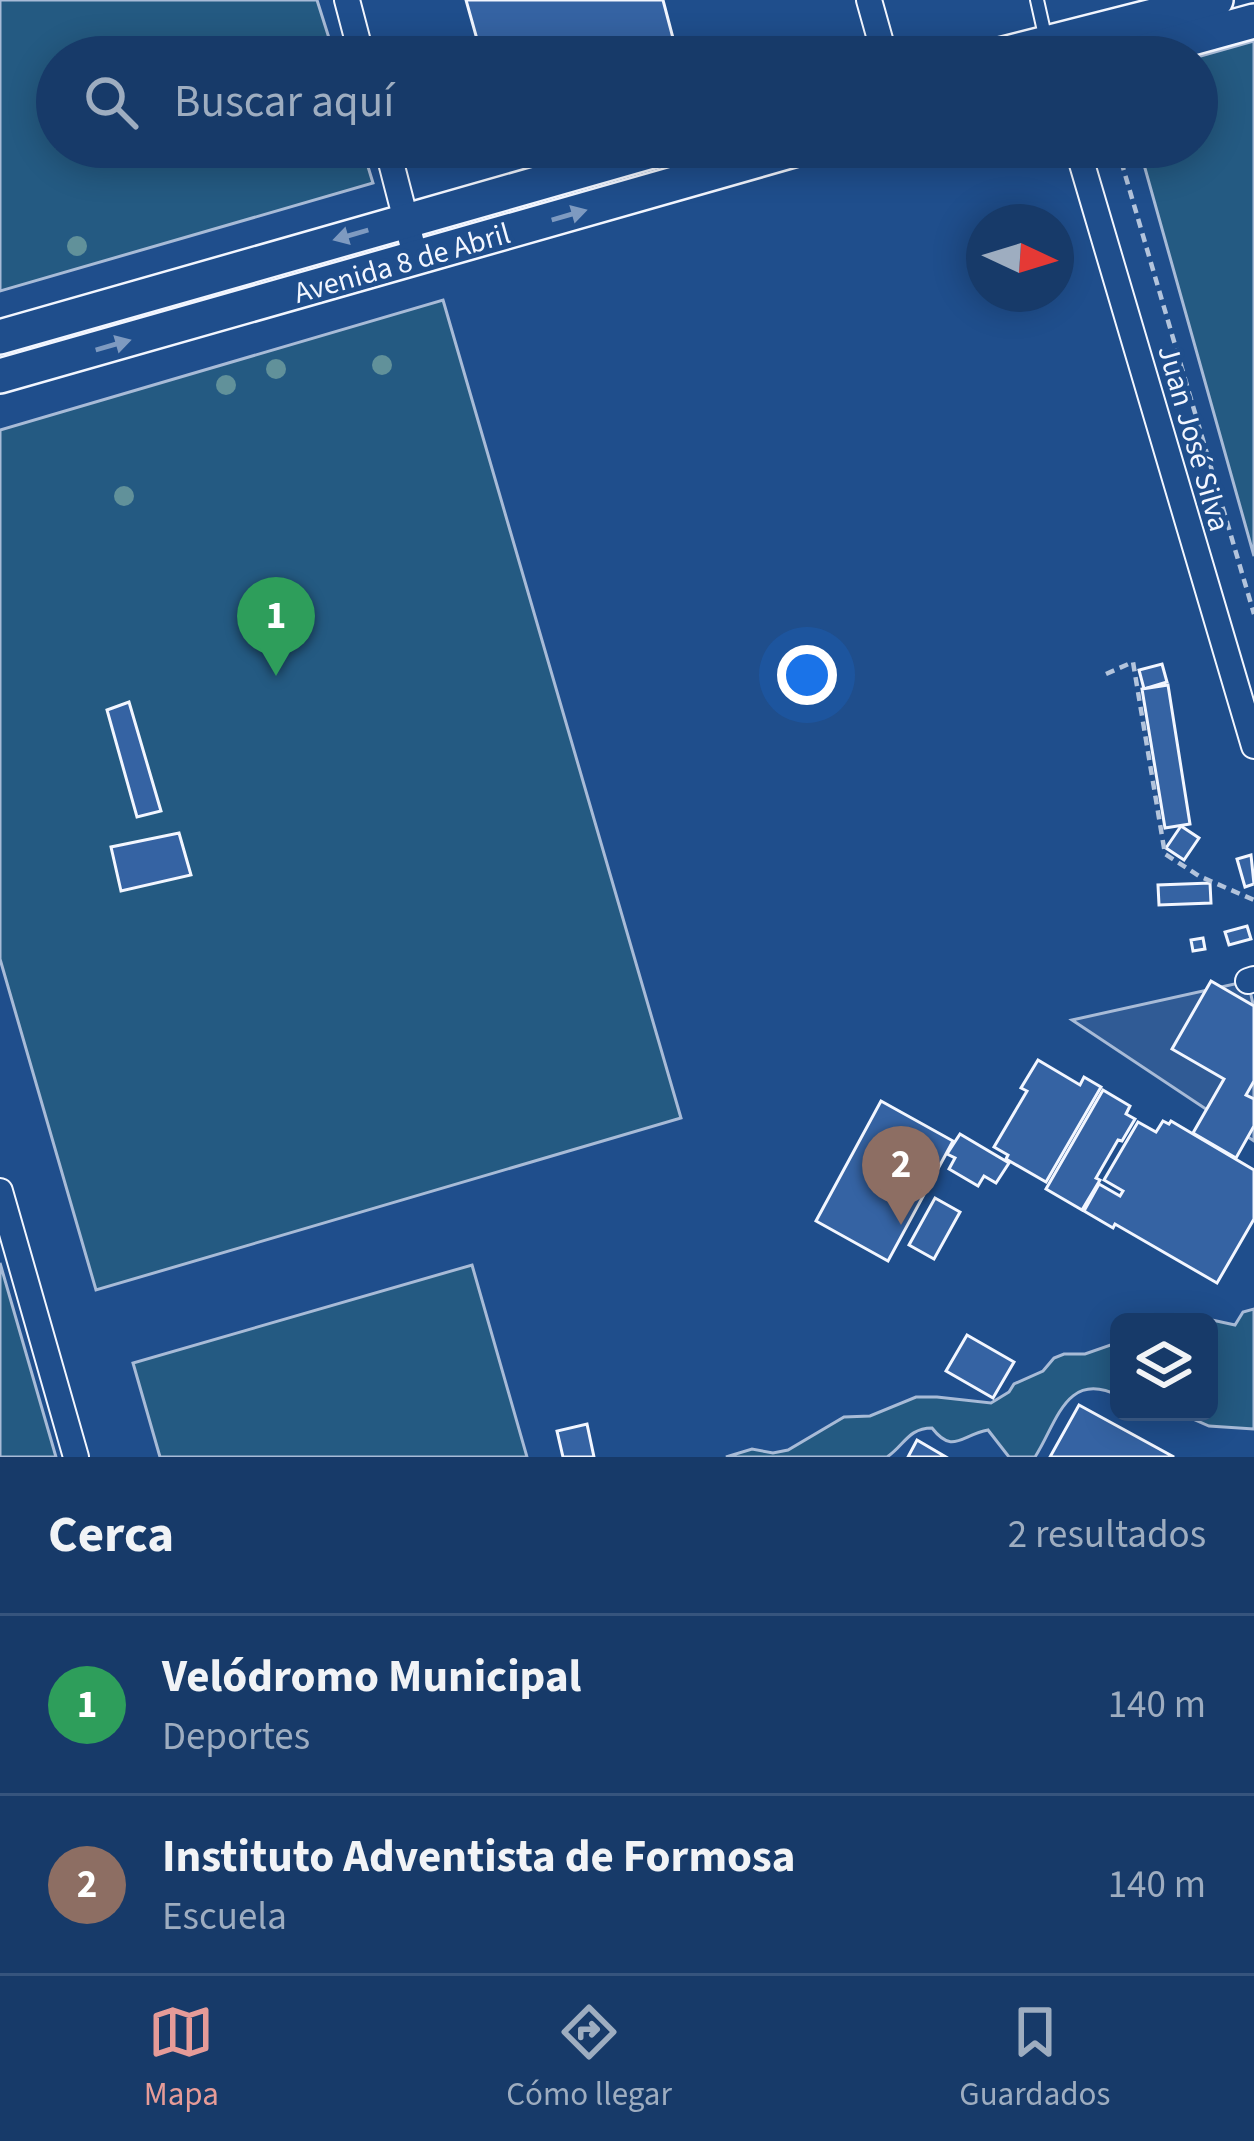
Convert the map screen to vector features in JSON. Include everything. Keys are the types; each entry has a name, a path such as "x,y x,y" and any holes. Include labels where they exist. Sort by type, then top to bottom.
{"main road":[{"path":"1096,36 1216,0"},
{"path":"1199,36 1254,21"},
{"name":"Avenida 8 de Abril","path":"0,337 591,168"},
{"name":"Avenida 8 de Abril","path":"0,376 731,168"}],"street":[{"path":"347,0 356,36"},
{"path":"869,0 879,36"},
{"path":"392,168 416,259"},
{"name":"Juan José Silva","path":"1083,168 1254,746"},
{"path":"0,1191 76,1457"}],"lane":[{"path":"1037,0 1046,36"}],"path":[{"path":"1123,168 1254,614"},
{"path":"1106,674 1133,662 1165,854 1199,876 1254,900"}],"shaded area":[{"path":"0,0 317,0 328,36 36,36 36,168 368,168 373,183 0,291"},
{"path":"1254,41 1254,556 1145,168 1218,168 1218,51"},
{"path":"443,300 681,1118 96,1290 0,959 0,430"},
{"path":"1248,981 1254,1009 1254,1141 1072,1020"},
{"path":"0,1263 56,1457 0,1457"},
{"path":"472,1265 527,1457 160,1457 133,1363"},
{"path":"1254,1309 1254,1429 1209,1426 1198,1421 1218,1421 1218,1321 1235,1325 1243,1312"},
{"path":"1110,1345 1110,1392 1087,1389 1075,1394 1035,1457 1009,1457 988,1430 952,1442 932,1428 912,1434 887,1457 726,1457 752,1449 788,1450 844,1417 870,1416 916,1397 991,1403 1014,1384 1043,1371 1054,1358"}],"building":[{"path":"466,0 663,0 672,36 476,36"},
{"path":"1162,664 1167,682 1144,689 1139,670"},
{"path":"1168,685 1190,824 1165,828 1142,689"},
{"path":"129,702 161,811 137,817 107,710"},
{"path":"1181,826 1199,838 1184,860 1166,848"},
{"path":"179,833 191,875 121,891 111,847"},
{"path":"1251,855 1254,884 1245,887 1237,859"},
{"path":"1210,883 1211,903 1159,905 1158,885"},
{"path":"1247,926 1251,939 1229,945 1225,932"},
{"path":"1203,938 1205,949 1193,951 1191,940"},
{"path":"1211,981 1254,1006 1254,1081 1246,1095 1254,1099 1254,1126 1236,1158 1193,1133 1224,1079 1172,1049"},
{"path":"1038,1060 1080,1085 1084,1077 1101,1087 1046,1182 994,1147 1027,1091 1021,1088"},
{"path":"1103,1090 1130,1106 1126,1114 1135,1119 1122,1141 1118,1140 1082,1210 1046,1189"},
{"path":"881,1101 953,1141 888,1261 816,1221"},
{"path":"1163,1121 1171,1121 1254,1170 1254,1219 1217,1283 1084,1211 1099,1184 1120,1196 1123,1191 1104,1180 1138,1122 1156,1132"},
{"path":"960,1134 1009,1163 996,1183 984,1176 978,1186 949,1169 955,1158 947,1154"},
{"path":"935,1198 960,1212 934,1259 909,1245"},
{"path":"967,1335 1014,1362 993,1398 946,1371"},
{"path":"1079,1405 1174,1457 1050,1457"},
{"path":"587,1424 594,1457 563,1457 557,1431"},
{"path":"917,1440 946,1457 908,1457"}],"place":[{"name":"Velódromo Municipal","path":"276,676"},
{"name":"Instituto Adventista de Formosa","path":"901,1225"}]}
